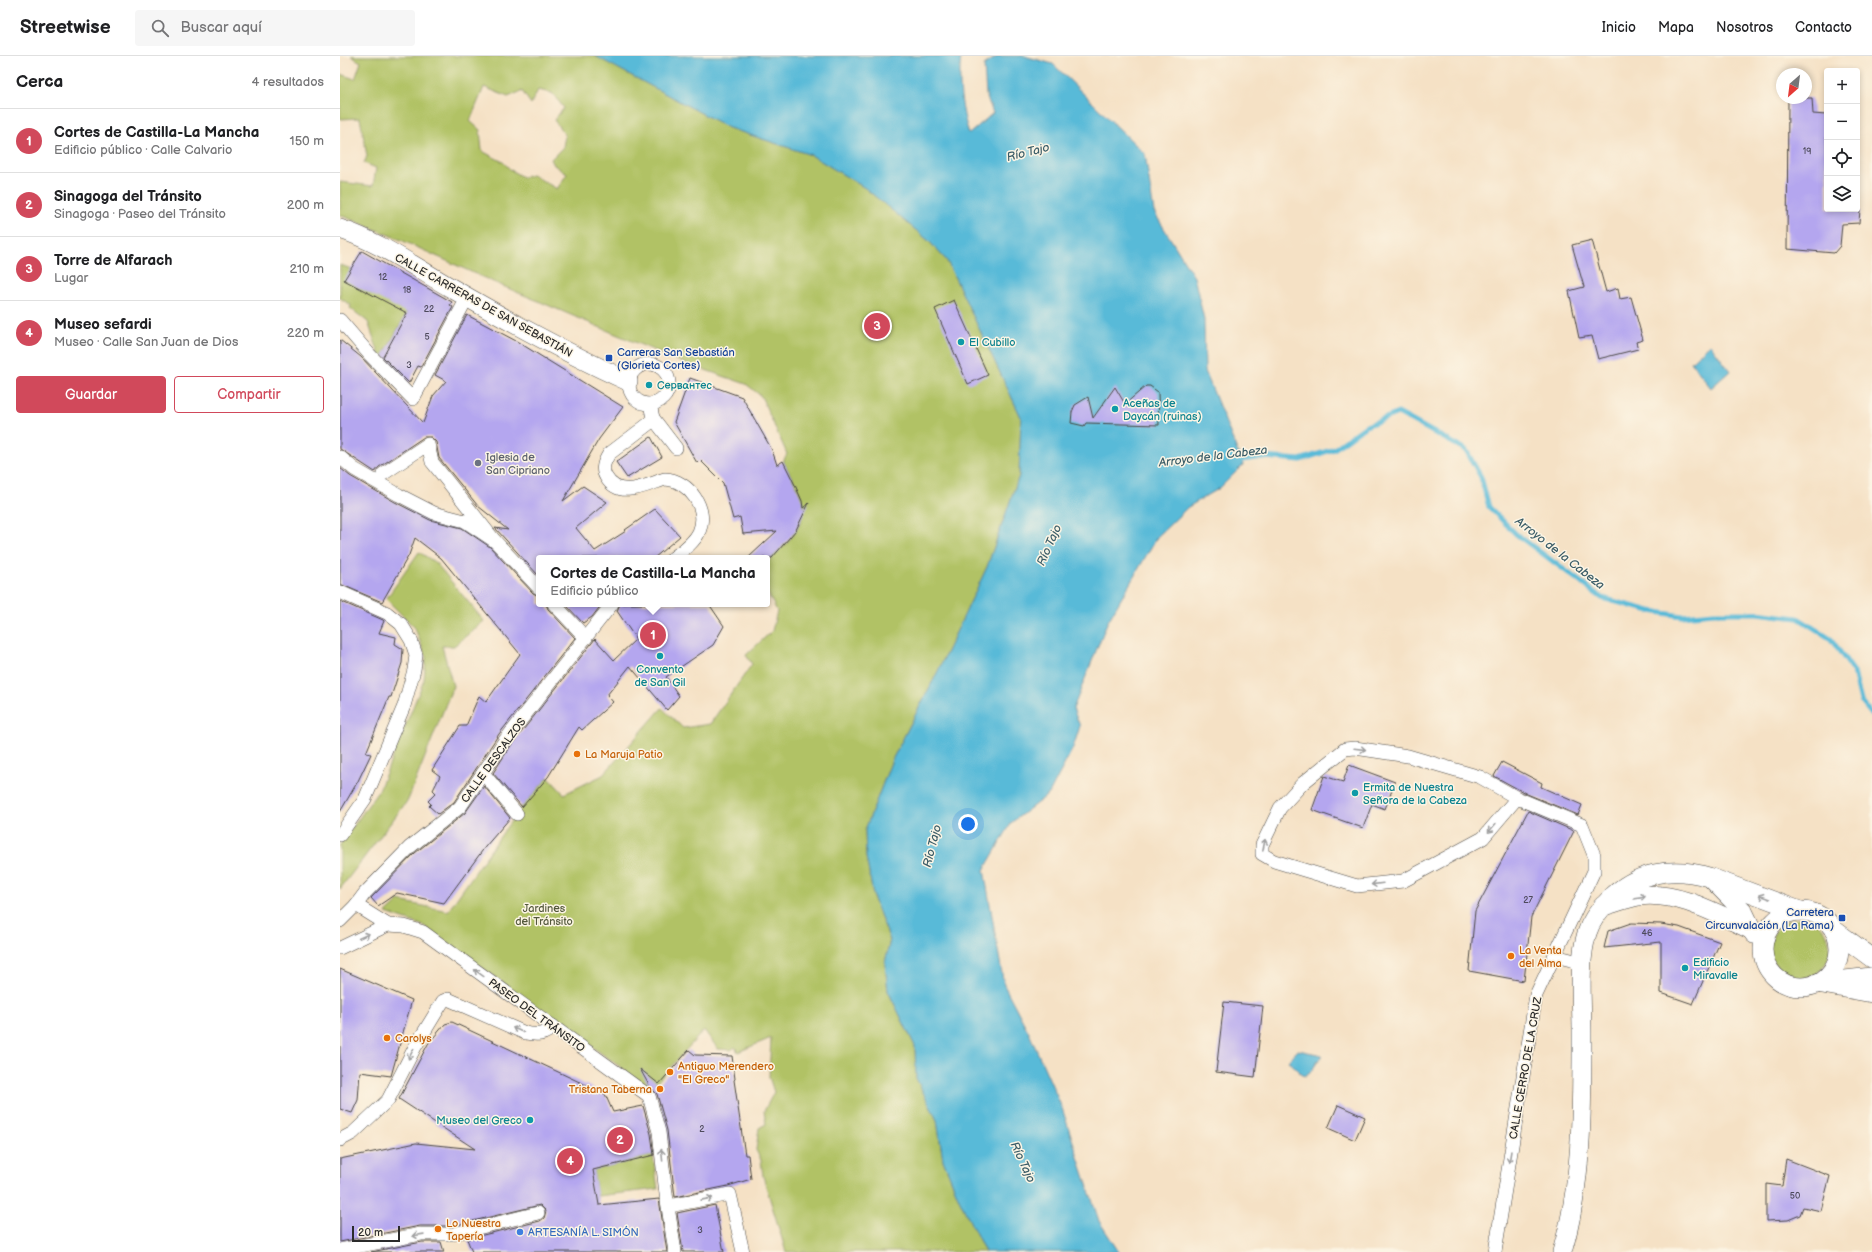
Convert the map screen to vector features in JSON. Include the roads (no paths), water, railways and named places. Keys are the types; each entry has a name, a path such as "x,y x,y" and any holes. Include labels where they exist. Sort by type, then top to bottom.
{"main road":[{"name":"CALLE CARRERAS DE SAN SEBASTIÁN","path":"340,229 393,255 467,298 596,367 628,381"},
{"path":"1562,1252 1577,1178 1582,1072 1583,963 1587,933 1591,923 1602,907 1623,886 1653,874 1683,871 1709,877 1800,911 1820,916 1834,930 1872,958"},
{"path":"1709,877 1743,912 1763,948"},
{"path":"1602,907 1639,896 1658,896 1685,901 1752,930"},
{"path":"1800,911 1789,913 1774,922 1765,936 1763,948 1764,959 1769,969 1776,977 1786,983 1796,986 1807,986 1817,983 1872,977"},
{"path":"1834,930 1846,930 1872,944"},
{"path":"1817,983 1828,976 1835,966 1839,948 1834,930"},
{"path":"1817,983 1872,993"}],"street":[{"path":"340,320 370,355 413,399 467,298"},
{"path":"648,364 661,368 668,378 668,390 661,400 650,404 644,404 634,398 630,393 628,381 630,374 641,365 648,364"},
{"path":"650,404 653,418 676,448"},
{"path":"653,418 642,430 608,454 604,461 603,472 612,485 625,490 665,479 671,479 687,487 694,496 700,509 701,525 694,540 676,555"},
{"path":"383,474 428,444 432,462 495,541 536,585"},
{"path":"344,461 386,488 434,513 465,521 495,541"},
{"path":"340,592 356,597 392,617 401,624 412,640 416,656 414,670 404,706 368,793 340,835"},
{"path":"557,607 586,638"},
{"name":"CALLE DESCALZOS","path":"356,905 365,893 410,847 460,807 506,739 610,607"},
{"path":"1345,749 1370,751 1422,760 1480,777 1517,798 1483,838 1403,881 1357,886 1274,861 1262,854 1262,845 1280,808 1303,783 1345,749"},
{"path":"483,773 517,814"},
{"name":"CALLE CERRO DE LA CRUZ","path":"1495,1252 1536,995 1594,871 1594,855 1582,825 1517,798"},
{"path":"340,920 356,905"},
{"name":"PASEO DEL TRÁNSITO","path":"356,905 388,925 404,926 423,932 649,1096 659,1132 675,1252"},
{"path":"340,948 388,925"},
{"path":"1555,956 1583,963"},
{"path":"340,1140 354,1133 388,1100 414,1047 443,1001 448,999 525,1033 538,1035 550,1031 553,1026"},
{"path":"667,1200 730,1194 743,1252"},
{"path":"340,1250 421,1234 453,1234 538,1213"}],"water":[{"name":"Río Tajo","path":"595,56 961,56 961,95 969,134 993,113 986,95 984,65 998,56 1024,56 1053,64 1145,154 1154,212 1194,277 1204,319 1205,371 1243,465 1220,488 1188,507 1157,537 1107,623 1073,709 1080,726 1073,748 1049,794 1012,822 984,870 1004,985 1029,1033 1062,1108 1099,1221 1119,1252 985,1252 959,1199 943,1160 937,1120 916,1078 915,1046 888,991 885,963 890,940 874,899 866,857 865,830 892,760 938,671 987,567 1019,476 1021,417 947,261 929,241 865,188 811,155 729,128"},
{"path":"1710,344 1730,371 1711,388 1691,362"},
{"path":"1298,1050 1322,1055 1312,1070 1305,1076 1288,1061"}],"waterway":[{"name":"Arroyo de la Cabeza","path":"1235,461 1264,457 1300,460 1334,449 1366,426 1398,413 1466,450 1481,477 1489,507 1516,534 1602,598 1650,611 1682,616 1714,613 1757,613 1798,618 1831,639 1854,672 1861,701 1872,715"}],"place":[{"name":"Torre de Alfarach","path":"877,326"},
{"name":"El Cubillo","path":"961,342"},
{"name":"Carreras San Sebastián (Glorieta Cortes)","path":"609,358"},
{"name":"Сервантес","path":"649,385"},
{"name":"Aceñas de Daycán (ruinas)","path":"1115,409"},
{"name":"Iglesia de San Cipriano","path":"478,463"},
{"name":"Cortes de Castilla-La Mancha","path":"653,635"},
{"name":"Convento de San Gil","path":"660,656"},
{"name":"La Maruja Patio","path":"577,754"},
{"name":"Ermita de Nuestra Señora de la Cabeza","path":"1355,793"},
{"name":"Carretera Circunvalación (La Rama)","path":"1842,918"},
{"name":"La Venta del Alma","path":"1511,956"},
{"name":"Edificio Miravalle","path":"1685,968"},
{"name":"Carolys","path":"387,1038"},
{"name":"Antiguo Merendero \"El Greco\"","path":"670,1072"},
{"name":"Tristana Taberna","path":"660,1089"},
{"name":"Museo del Greco","path":"530,1120"},
{"name":"Sinagoga del Tránsito","path":"620,1140"},
{"name":"Museo sefardi","path":"570,1161"},
{"name":"Lo Nuestra Tapería","path":"438,1229"},
{"name":"ARTESANÍA L. SIMÓN","path":"520,1232"}],"park label":[{"name":"Jardines del Tránsito","path":"544,914"}]}
